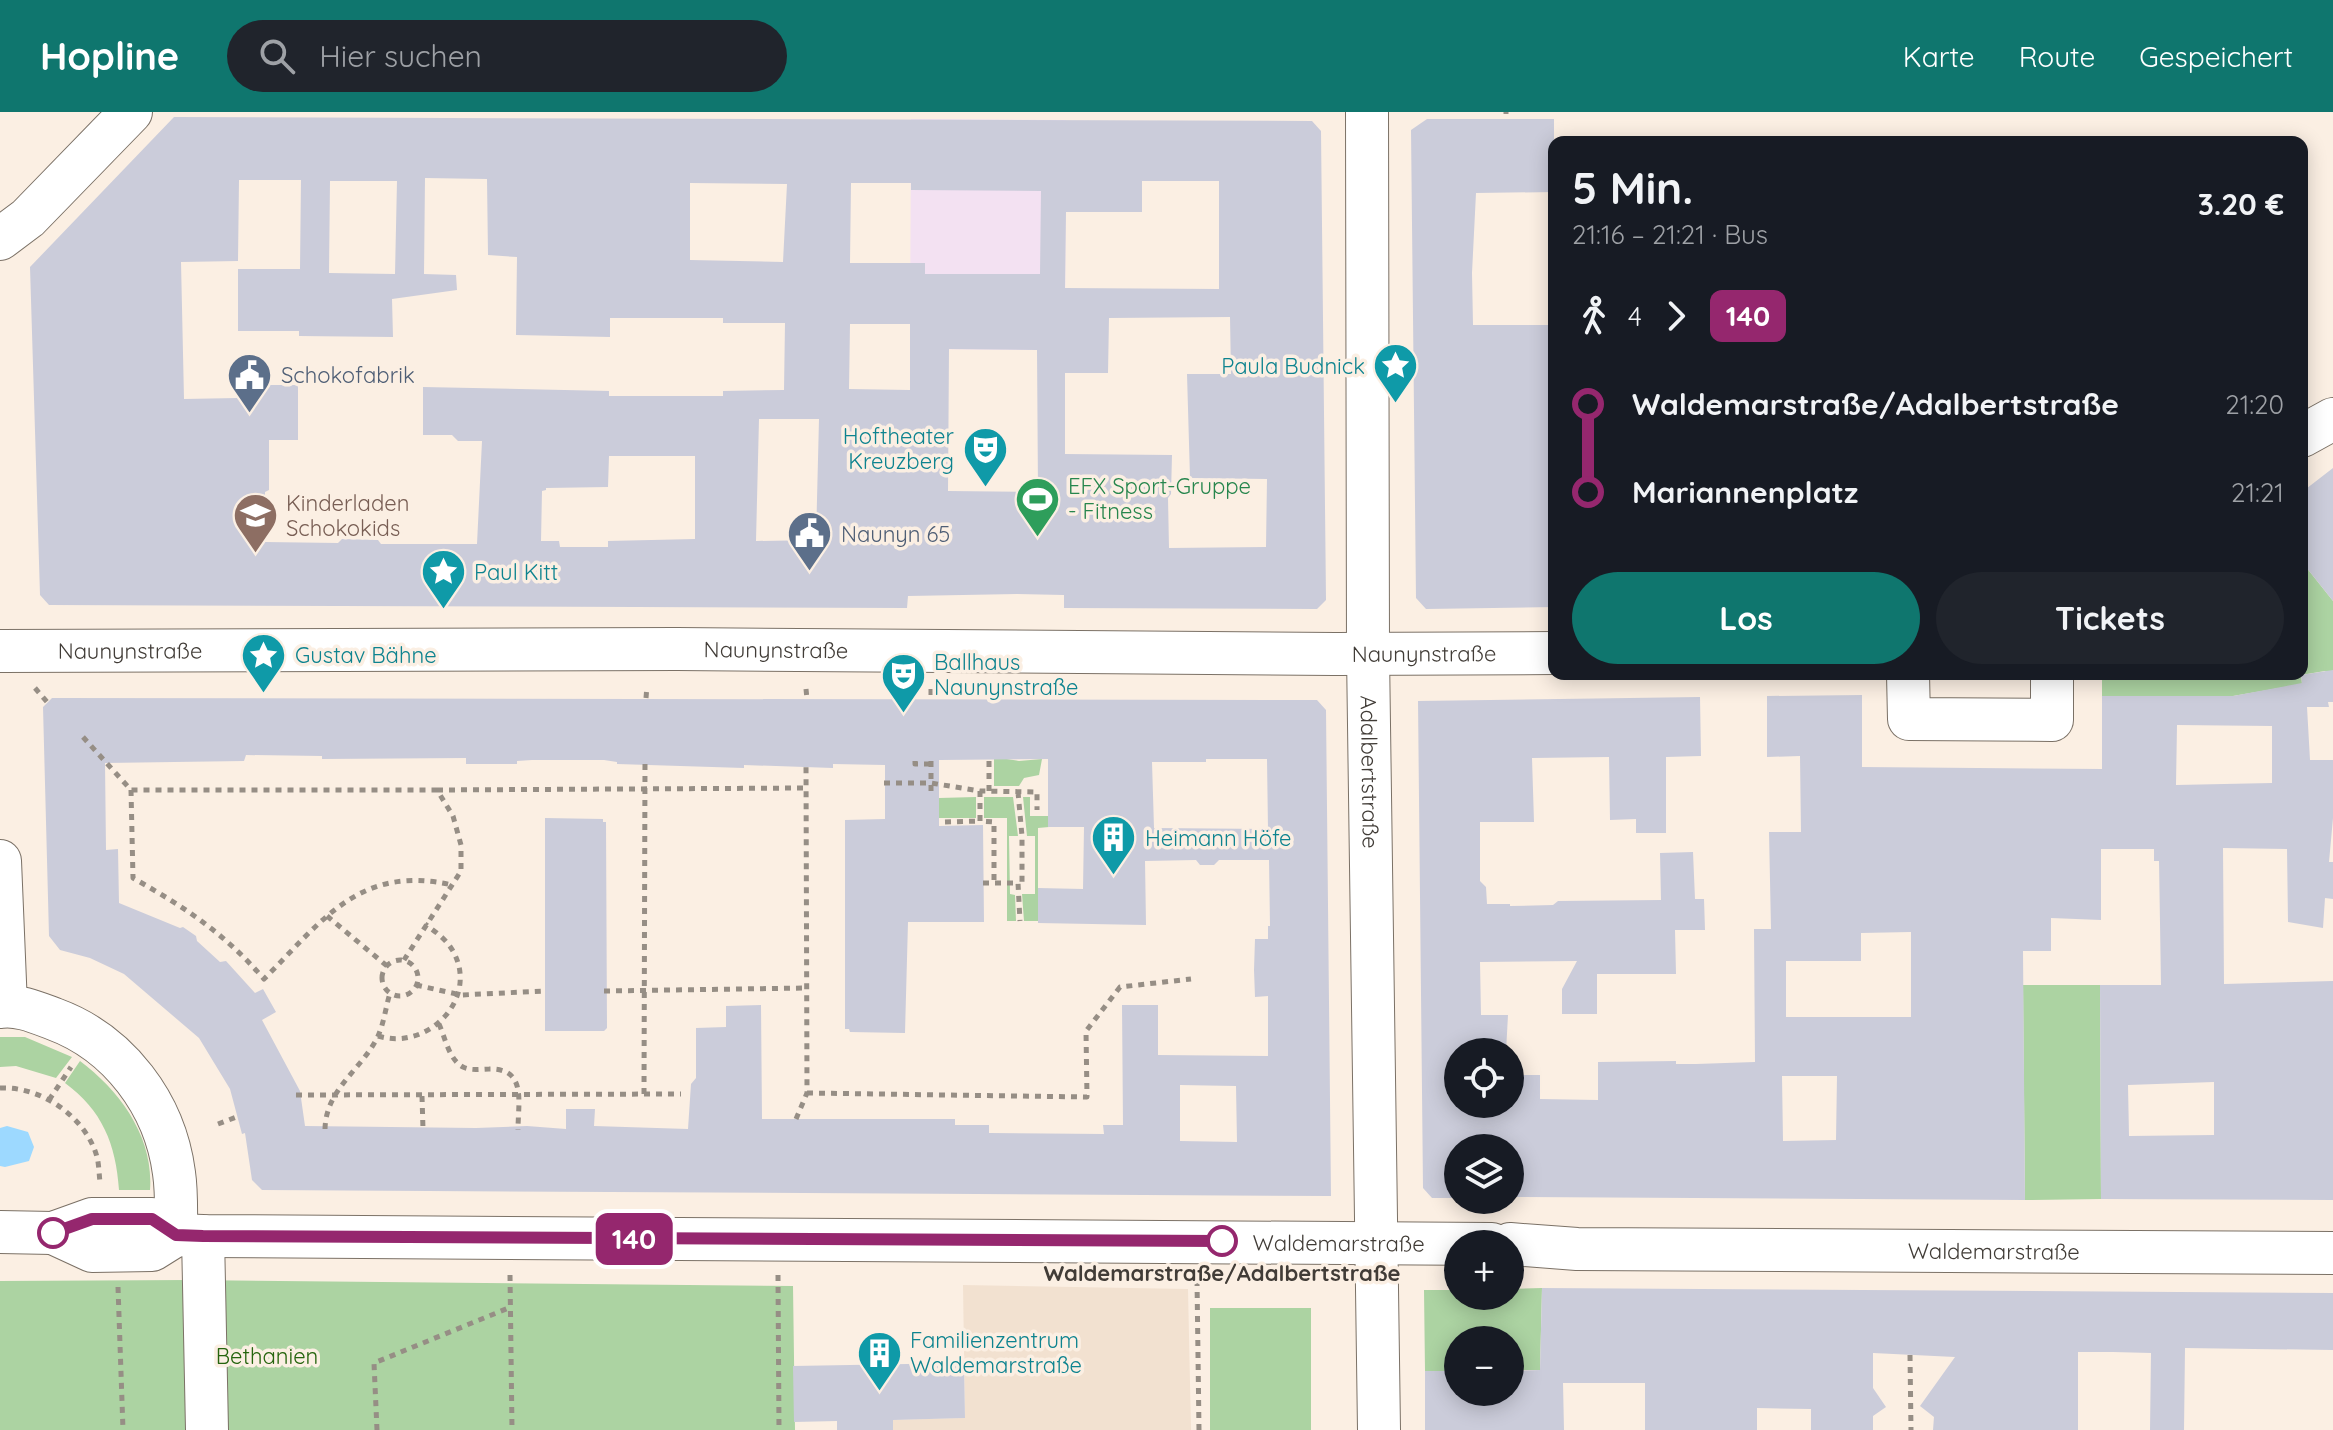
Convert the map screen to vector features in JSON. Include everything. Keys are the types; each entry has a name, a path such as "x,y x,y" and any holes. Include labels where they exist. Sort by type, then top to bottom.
{"street":[{"path":"0,239 28,218 131,112"},
{"name":"Adalbertstraße","path":"1367,112 1368,654 1379,1430"},
{"path":"2308,433 2333,419"},
{"name":"Naunynstraße","path":"0,651 733,649 1548,653"},
{"path":"1908,680 1909,719 2052,720 2052,680"},
{"path":"0,861 3,1006 32,1011 65,1023 111,1052 131,1072 158,1118 168,1146 189,1235 207,1430"},
{"name":"Waldemarstraße","path":"0,1232 53,1233 92,1219 117,1218 152,1219 189,1235 1444,1244"},
{"name":"Waldemarstraße","path":"1524,1245 1577,1249 2333,1253"}],"path":[{"path":"34,687 48,703"},
{"path":"806,689 807,699"},
{"path":"931,689 931,699"},
{"path":"83,737 131,790 133,878 189,911 237,948 264,979 327,916 357,894 389,881 427,879 453,885"},
{"path":"989,757 989,791"},
{"path":"915,761 915,764 931,762 931,793"},
{"path":"644,1095 645,763"},
{"path":"796,1119 807,1093 806,763"},
{"path":"884,783 931,783 980,791 1037,792 1037,810"},
{"path":"131,790 807,788"},
{"path":"404,960 461,871 461,845 453,816 437,790"},
{"path":"980,791 980,821"},
{"path":"983,883 1022,883 1018,792"},
{"path":"945,822 994,822 994,884"},
{"path":"1018,883 1020,921"},
{"path":"327,916 387,966"},
{"path":"378,1036 405,1040 439,1024 450,1011 460,981 456,960 449,945 425,924"},
{"path":"325,1129 325,1112 333,1097 378,1036 390,993 382,977 387,966 404,960 416,970 416,985 402,996 390,993"},
{"path":"807,1093 1087,1097 1086,1031 1120,987 1191,979"},
{"path":"416,985 457,993 545,991"},
{"path":"604,991 807,988"},
{"path":"439,1024 454,1059 463,1067 475,1070 503,1068 511,1073 517,1082 518,1130"},
{"path":"0,1088 21,1090 49,1100 68,1113 85,1133 97,1156 101,1195"},
{"path":"296,1095 681,1094"},
{"path":"422,1096 423,1129"},
{"path":"218,1124 239,1116"},
{"path":"778,1239 779,1430"},
{"path":"510,1275 512,1430"},
{"path":"1197,1280 1199,1430"},
{"path":"118,1282 123,1430"},
{"path":"377,1430 374,1363 511,1307"},
{"path":"1910,1355 1911,1430"}],"shaded area":[{"path":"911,119 1066,120 1065,350 910,349"},
{"path":"963,1285 1188,1289 1191,1430 893,1430 893,1420 965,1418"}],"green space":[{"path":"2308,570 2333,601 2333,676 2325,671 2308,674"},
{"path":"2102,680 2302,680 2302,684 2233,696 2102,696"},
{"path":"994,757 1019,761 1042,759 1039,775 1024,778 1019,786 994,786"},
{"path":"976,797 976,818 939,818 939,798"},
{"path":"984,797 1013,797 1018,836 1009,836 1010,894 1015,895 1016,921 1007,921 1007,818 984,818"},
{"path":"1023,797 1030,797 1030,816 1048,816 1049,827 1038,828 1038,921 1024,921 1022,894 1035,894 1035,836 1027,836"},
{"path":"2023,985 2100,985 2101,1199 2025,1200"},
{"path":"0,1037 25,1037 72,1057 56,1078 16,1066 0,1067"},
{"path":"80,1061 108,1086 132,1117 146,1152 150,1190 119,1190 105,1129 89,1105 65,1083"},
{"name":"Bethanien","path":"0,1281 793,1286 795,1430 0,1430"},
{"path":"1542,1288 1540,1370 1524,1370 1524,1326 1444,1326 1444,1371 1425,1371 1424,1290 1444,1290 1444,1310 1524,1310 1524,1289"},
{"path":"1210,1308 1311,1308 1311,1430 1210,1430"}],"water":[{"path":"7,1126 28,1132 34,1147 29,1161 0,1166 0,1128"}],"building":[{"path":"174,117 1312,121 1321,131 1326,600 1317,609 1064,608 1064,595 1017,594 908,596 907,608 49,605 40,595 30,267","holes":["425,178 487,179 488,255 517,257 516,335 610,337 610,318 723,318 723,323 785,323 784,390 723,391 723,396 609,396 609,391 423,387 423,435 452,435 458,441 482,441 477,544 381,544 378,540 342,539 338,543 265,542 269,440 298,440 298,385 237,385 237,398 184,399 181,262 238,261 239,180 301,180 300,269 238,269 238,331 299,331 299,336 393,337 392,299 457,290 456,275 424,274","330,181 397,181 395,274 329,273","1142,181 1219,181 1219,289 1065,288 1066,212 1142,212","690,183 787,184 783,262 690,260","851,183 911,183 911,190 1041,191 1040,274 925,274 925,263 850,263","1230,317 1231,374 1187,374 1190,478 1267,479 1266,547 1169,548 1168,498 1171,494 1172,455 1065,454 1065,373 1108,373 1109,318","850,324 910,324 910,390 849,389","949,349 1037,350 1038,492 948,491","759,419 819,419 816,540 756,541","609,456 695,456 695,539 608,541 608,547 560,547 559,541 541,541 542,491 608,487"]},
{"path":"1427,119 1554,119 1554,136 1548,136 1548,192 1476,193 1472,273 1473,325 1548,325 1548,607 1426,609 1416,598 1411,130"},
{"path":"2333,468 2333,601 2308,570 2308,487"},
{"path":"2333,670 2333,702 2328,702 2329,707 2307,707 2310,760 2333,760 2329,862 2333,862 2333,899 2325,898 2323,928 2288,922 2287,849 2223,848 2224,984 2333,981 2333,1200 2101,1199 2100,985 2161,985 2159,861 2154,861 2154,849 2101,849 2101,920 2051,918 2051,951 2023,951 2025,1200 1524,1197 1524,1134 1444,1134 1444,1198 1432,1198 1423,1188 1418,701 1700,697 1701,756 1666,757 1666,833 1636,833 1636,819 1610,820 1609,757 1532,758 1534,822 1480,822 1480,881 1486,887 1487,904 1510,906 1553,905 1558,901 1661,900 1660,853 1693,852 1695,899 1704,899 1705,930 1675,930 1676,974 1597,974 1597,1014 1562,1014 1562,989 1577,961 1480,962 1481,1015 1508,1015 1507,1038 1444,1038 1444,1118 1524,1118 1524,1075 1540,1075 1540,1099 1598,1100 1598,1062 1755,1062 1754,929 1771,929 1769,832 1801,832 1800,756 1767,757 1767,696 1862,695 1862,767 2102,769 2102,696 2233,696 2302,683 2302,680 2308,680 2308,674","holes":["2177,725 2272,726 2272,783 2176,785","1911,932 1911,1017 1786,1017 1786,961 1861,961 1861,933","1782,1076 1837,1076 1836,1140 1783,1141","2214,1082 2214,1135 2129,1136 2128,1085"]},
{"path":"52,698 1317,700 1326,710 1331,1196 262,1190 252,1180 245,1133 242,1134 230,1089 199,1038 124,974 90,958 60,950 49,936 43,707","holes":["246,755 322,756 322,759 466,758 466,764 604,760 617,764 744,768 744,765 833,768 833,764 885,765 885,819 845,820 845,1029 850,1032 905,1033 908,922 984,922 983,825 939,826 939,760 1048,759 1048,827 1084,827 1083,889 1038,888 1038,923 1146,925 1145,861 1196,860 1200,865 1214,865 1219,860 1269,860 1270,926 1268,939 1255,939 1254,970 1255,997 1268,996 1268,1056 1158,1055 1158,1005 1122,1005 1123,1125 1103,1125 1104,1134 989,1133 989,1125 955,1125 955,1119 762,1119 761,1005 726,1006 726,1027 696,1028 696,1078 691,1084 688,1129 594,1126 595,1109 566,1109 566,1129 527,1126 305,1126 300,1091 262,1020 276,1012 263,989 255,993 226,961 220,962 183,927 119,903 118,849 106,850 105,763 244,761","1206,759 1267,759 1268,829 1154,828 1152,762 1206,762","1180,1085 1236,1086 1237,1142 1180,1141"]},
{"path":"545,818 603,819 606,822 607,1028 604,1031 545,1031"},
{"path":"1542,1288 2333,1293 2333,1350 2185,1348 2184,1430 2150,1430 2151,1353 2078,1352 2078,1430 1933,1430 1934,1417 1920,1406 1955,1357 1873,1353 1873,1388 1886,1407 1873,1416 1873,1430 1811,1430 1811,1409 1757,1408 1757,1430 1645,1430 1645,1383 1563,1383 1564,1430 1425,1430 1425,1371 1444,1371 1444,1406 1524,1406 1524,1371 1540,1370"},
{"name":"Familienzentrum Waldemarstraße","path":"964,1363 965,1418 893,1420 893,1430 837,1430 837,1421 794,1422 793,1366"}],"bus line":[{"name":"140","path":"53,1233 92,1219 117,1218 152,1219 176,1235 203,1236 1222,1241"}],"place":[{"name":"Paula Budnick","path":"1396,405"},
{"name":"Schokofabrik","path":"250,414"},
{"name":"Hoftheater Kreuzberg","path":"985,488"},
{"name":"EFX Sport-Gruppe - Fitness","path":"1037,538"},
{"name":"Kinderladen Schokokids","path":"255,555"},
{"name":"Naunyn 65","path":"810,573"},
{"name":"Paul Kitt","path":"443,611"},
{"name":"Gustav Bähne","path":"264,694"},
{"name":"Ballhaus Naunynstraße","path":"903,714"},
{"name":"Heimann Höfe","path":"1114,877"},
{"name":"Waldemarstraße/Adalbertstraße","path":"1222,1241"},
{"name":"Familienzentrum Waldemarstraße","path":"879,1392"}]}
